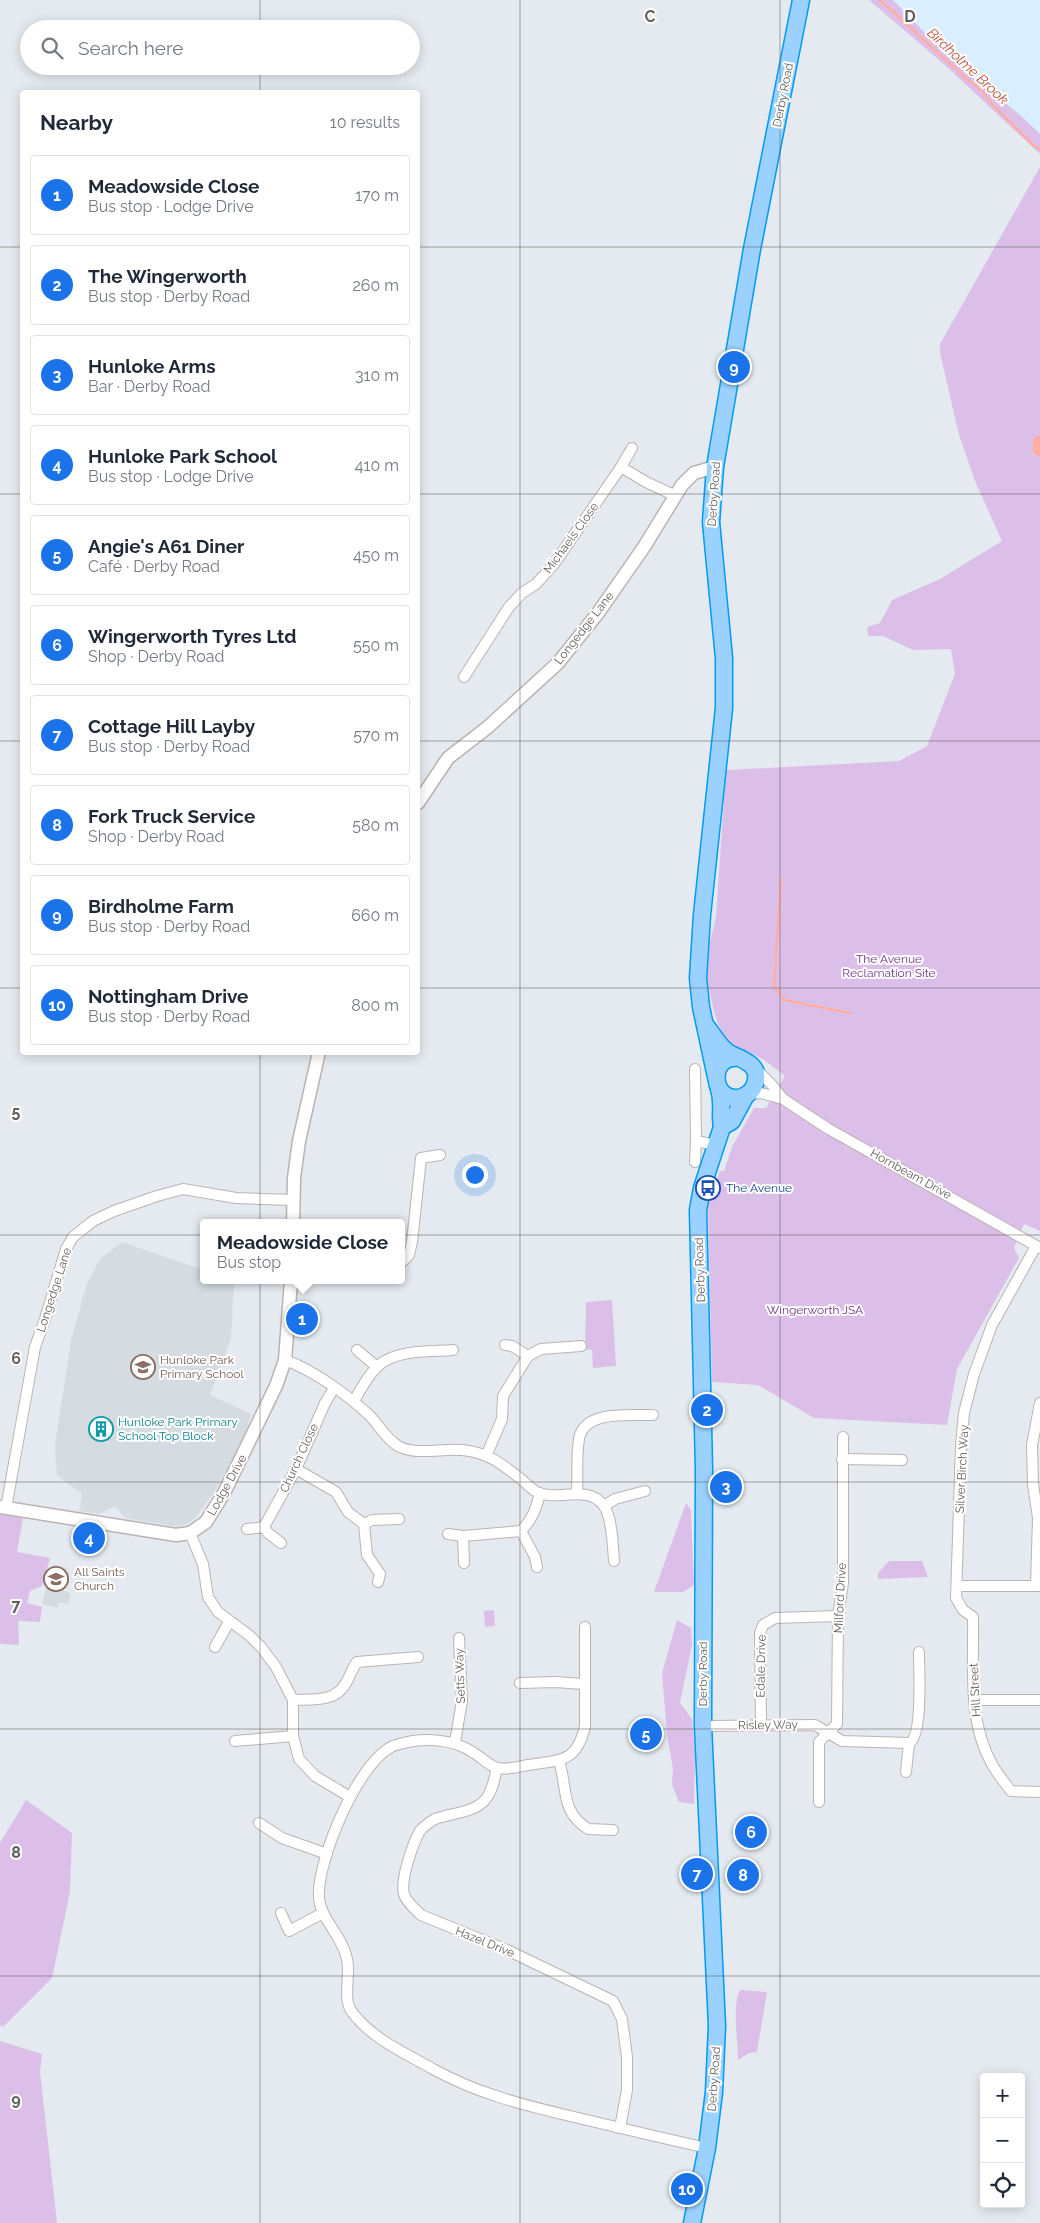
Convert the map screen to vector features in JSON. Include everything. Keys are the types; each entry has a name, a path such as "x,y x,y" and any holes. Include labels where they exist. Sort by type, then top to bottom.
{"highway":[{"name":"Derby Road","path":"692,2223 707,2148 714,2092 717,2026 703,1726 704,1455 698,1210 702,1188 722,1127 720,1118 723,1102 704,1023 698,978 699,944 722,731 725,684 710,522 715,467 752,249 801,0"},
{"name":"Derby Road","path":"704,1023 721,1046 746,1062"},
{"path":"734,1057 746,1062 756,1079 755,1086 748,1094 736,1098 729,1097 718,1083 717,1070 722,1063 734,1057"},
{"name":"Derby Road","path":"722,1127 732,1121 748,1094"}],"street":[{"name":"Michaels Close","path":"464,678 509,607 522,593 536,584 554,564 632,448"},
{"path":"621,467 646,482 676,496"},
{"name":"Longedge Lane","path":"420,800 448,758 488,726 558,663 598,613 644,547 682,485 694,473 715,467"},
{"path":"293,1219 294,1178 299,1141 319,1055"},
{"name":"Hornbeam Drive","path":"746,1062 772,1085 783,1099"},
{"path":"695,1069 695,1162"},
{"name":"Hornbeam Drive","path":"748,1094 761,1093 783,1099 827,1128 1038,1247"},
{"path":"696,1141 716,1145"},
{"path":"405,1258 409,1255 412,1242 421,1158 440,1155"},
{"name":"Longedge Lane","path":"3,1507 34,1347 45,1319 66,1248 73,1237 93,1221 114,1211 183,1189 236,1198 293,1200"},
{"name":"Silver Birch Way","path":"958,1558 961,1445 964,1414 974,1374 992,1325 1038,1247"},
{"name":"Lodge Drive","path":"190,1533 206,1522 224,1493 276,1386 285,1360 291,1284"},
{"path":"505,1345 512,1346 528,1356"},
{"path":"487,1454 502,1419 502,1396 528,1356 541,1350 581,1346"},
{"path":"357,1350 377,1366"},
{"path":"354,1401 377,1366 388,1359 401,1355 453,1350"},
{"path":"285,1360 297,1364 354,1401 398,1446 409,1450 462,1450 487,1454 498,1460 540,1494 563,1495 578,1493 589,1495 604,1506 607,1513 614,1561"},
{"name":"Church Close","path":"264,1527 296,1469 324,1403 334,1388"},
{"path":"957,1586 1038,1586 1039,1518 1033,1484 1032,1445 1040,1403"},
{"path":"578,1493 579,1440 584,1428 596,1419 607,1416 653,1415"},
{"name":"Milford Drive","path":"819,1802 819,1742 830,1734 837,1724 838,1616 843,1584 843,1438"},
{"path":"842,1460 902,1460"},
{"path":"296,1469 336,1492 348,1512 364,1524 367,1555 380,1574 378,1582"},
{"path":"604,1506 615,1499 645,1491"},
{"path":"448,1534 464,1536 521,1531 530,1522 537,1507 540,1494"},
{"path":"3,1507 155,1533 176,1535 190,1533 202,1564 208,1597 218,1612 250,1636 266,1654 276,1667 293,1700 293,1736 299,1759 315,1776 350,1797"},
{"path":"364,1524 372,1520 399,1519"},
{"path":"248,1529 264,1527 268,1533 281,1543"},
{"path":"521,1531 535,1557 537,1567"},
{"path":"464,1536 464,1563"},
{"name":"Hill Street","path":"958,1558 956,1598 962,1610 973,1617 974,1700 977,1728 992,1766 1011,1791 1040,1792"},
{"name":"Edale Drive","path":"761,1725 760,1632 763,1625 767,1620 775,1618 838,1616"},
{"path":"215,1646 229,1622"},
{"path":"585,1627 585,1726 581,1742 573,1752 560,1761 512,1768 497,1768 455,1742 421,1741 405,1742 391,1746 370,1764 344,1806 327,1854 319,1898 324,1913 343,1944 348,1960 347,1990 350,2011 377,2037 451,2079 505,2100 707,2148"},
{"name":"Setts Way","path":"455,1742 462,1701 459,1638"},
{"path":"906,1772 909,1743 916,1736 919,1704 919,1652"},
{"path":"293,1700 328,1699 337,1695 345,1685 357,1662 418,1657"},
{"path":"520,1683 555,1682 584,1684"},
{"path":"974,1700 1040,1700"},
{"name":"Risley Way","path":"703,1726 815,1724 842,1741 909,1743"},
{"path":"235,1741 293,1736"},
{"path":"560,1761 564,1775 567,1806 572,1815 588,1829 613,1830"},
{"name":"Hazel Drive","path":"497,1768 492,1790 485,1800 473,1808 434,1820 421,1830 413,1846 403,1880 404,1894 410,1905 420,1915 507,1950 614,2001 622,2019 627,2057 627,2090 620,2128"},
{"path":"259,1823 282,1838 327,1854"},
{"path":"280,1913 289,1931 324,1913"}],"shaded area":[{"path":"893,0 1040,0 1040,134 1020,115 949,58"},
{"name":"Hunloke Park Primary School","path":"122,1242 200,1269 200,1284 234,1284 231,1338 210,1395 251,1414 245,1437 213,1494 194,1519 185,1525 173,1526 125,1518 115,1506 99,1514 79,1511 82,1494 57,1475 55,1446 71,1340 87,1284 100,1259"},
{"name":"All Saints Church","path":"53,1564 67,1568 61,1590 71,1593 68,1604 59,1602 58,1608 42,1604"}],"green space":[{"path":"869,0 893,0 949,58 1020,115 1040,134 1040,154 946,66"},
{"name":"The Avenue Reclamation Site","path":"1040,167 1040,1231 1024,1224 1014,1248 1019,1258 957,1369 947,1425 814,1418 758,1385 712,1382 708,1206 720,1171 724,1171 732,1147 754,1108 766,1108 785,1076 764,1060 731,1043 721,1032 714,1012 707,979 710,942 716,917 726,770 899,761 927,746 955,674 951,649 913,650 883,636 868,636 867,627 880,623 892,600 940,579 1002,541 975,481 959,435 940,353 940,344"},
{"path":"612,1300 616,1366 593,1368 592,1350 585,1349 586,1302"},
{"path":"686,1503 691,1510 694,1585 683,1592 654,1592"},
{"path":"0,1514 23,1518 17,1552 50,1558 42,1586 30,1591 27,1603 42,1607 40,1622 18,1621 19,1645 0,1644"},
{"path":"889,1561 922,1561 928,1577 878,1579 878,1573"},
{"path":"494,1610 495,1626 485,1627 484,1611"},
{"path":"677,1620 691,1628 692,1645 680,1703 692,1719 695,1756 694,1804 679,1802 672,1785 673,1769 667,1735 662,1673"},
{"path":"26,1800 72,1833 70,1892 52,1978 3,2027 0,2025 0,1843"},
{"path":"740,1990 767,1992 757,2052 749,2053 738,2060 736,2004"},
{"path":"0,2041 42,2054 40,2072 57,2223 0,2223"}],"waterway":[{"name":"Birdholme Brook","path":"880,0 982,91 992,104 1034,146 1040,149"},
{"path":"1040,443 1040,449"},
{"path":"781,879 774,986 784,1000 850,1013"}],"place":[{"name":"Birdholme Farm","path":"734,367"},
{"name":"The Avenue","path":"708,1188"},
{"name":"Meadowside Close","path":"302,1319"},
{"name":"Hunloke Park Primary School","path":"143,1367"},
{"name":"The Wingerworth","path":"707,1410"},
{"name":"Hunloke Park Primary School Top Block","path":"101,1429"},
{"name":"Hunloke Arms","path":"726,1487"},
{"name":"Hunloke Park School","path":"89,1538"},
{"name":"All Saints Church","path":"56,1579"},
{"name":"Angie's A61 Diner","path":"646,1734"},
{"name":"Wingerworth Tyres Ltd","path":"751,1832"},
{"name":"Cottage Hill Layby","path":"697,1874"},
{"name":"Fork Truck Service","path":"743,1875"},
{"name":"Nottingham Drive","path":"687,2189"}],"park label":[{"name":"Wingerworth JSA","path":"815,1310"}]}
